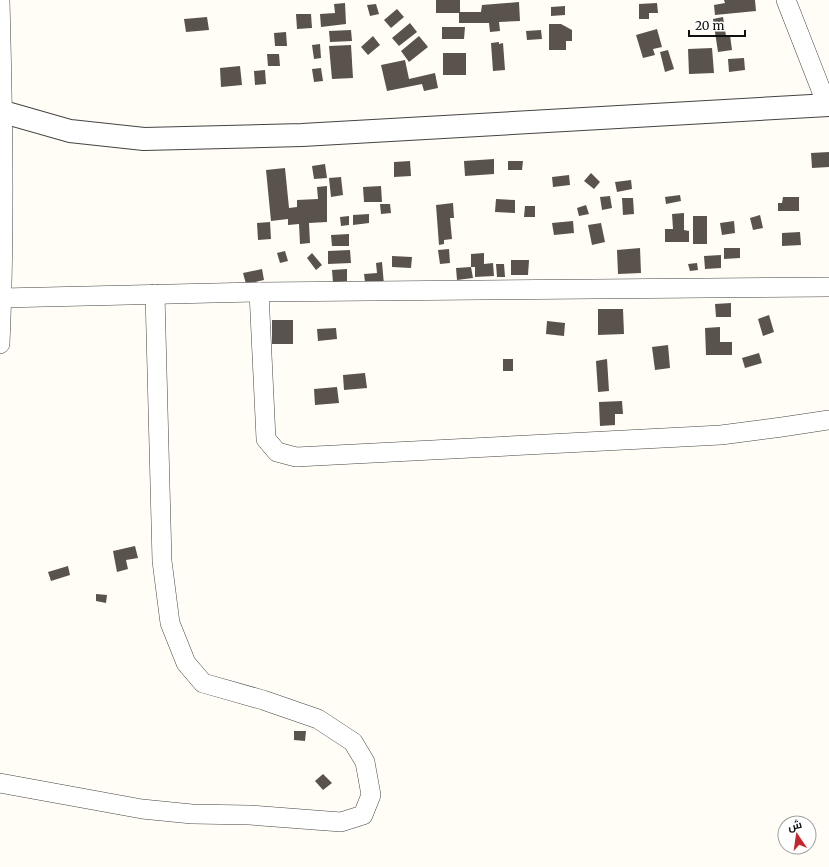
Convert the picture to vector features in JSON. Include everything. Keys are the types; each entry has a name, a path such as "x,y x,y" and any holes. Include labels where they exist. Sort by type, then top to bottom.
{"street":[{"path":"0,0 2,112 0,344"},
{"path":"2,112 70,131 144,139 302,135 828,105 786,0"},
{"path":"1,298 259,292 829,287"},
{"path":"259,292 266,439 277,452 296,457 721,435 829,420"},
{"path":"0,783 142,809 192,814 341,822 363,815 371,795 366,762 353,742 318,719 263,700 203,683 186,663 170,623 162,560 155,294"}],"building":[{"path":"436,0 460,0 460,12 481,12 482,5 519,2 520,21 499,22 500,31 490,32 489,23 459,23 459,13 436,13"},
{"path":"724,0 755,0 756,11 715,15 714,5 725,3"},
{"path":"345,3 346,24 321,27 320,14 335,13 334,4"},
{"path":"657,3 658,13 649,13 649,19 639,19 639,4"},
{"path":"376,4 379,14 370,16 367,5"},
{"path":"565,6 565,15 551,16 551,7"},
{"path":"397,9 404,17 391,28 384,20"},
{"path":"296,14 311,14 312,28 297,29"},
{"path":"207,17 209,30 186,32 184,19"},
{"path":"723,17 726,36 730,35 732,50 718,52 713,19"},
{"path":"410,23 417,32 399,46 392,38"},
{"path":"549,24 561,24 572,30 572,41 566,41 566,50 549,50"},
{"path":"442,27 465,27 464,39 442,39"},
{"path":"657,29 662,47 653,49 655,55 643,58 636,35"},
{"path":"351,30 352,41 330,42 329,31"},
{"path":"541,30 542,39 527,40 526,31"},
{"path":"286,32 287,46 275,46 274,33"},
{"path":"373,36 380,45 368,55 361,47"},
{"path":"419,36 428,47 409,62 401,51"},
{"path":"499,42 499,44 503,43 505,70 493,71 491,43"},
{"path":"320,44 321,58 314,59 312,45"},
{"path":"351,45 353,78 332,79 329,46"},
{"path":"712,48 714,73 689,74 688,49"},
{"path":"668,50 674,69 665,72 660,52"},
{"path":"443,53 466,53 466,75 443,75"},
{"path":"267,54 279,54 280,66 268,66"},
{"path":"744,58 745,70 729,72 728,59"},
{"path":"405,60 409,79 435,73 438,88 424,91 422,84 387,91 381,65"},
{"path":"240,66 242,85 221,87 220,68"},
{"path":"321,68 323,81 314,82 312,69"},
{"path":"265,70 266,84 255,85 254,71"},
{"path":"829,152 829,167 812,168 811,153"},
{"path":"494,159 494,174 465,176 464,161"},
{"path":"410,161 411,176 394,177 394,162"},
{"path":"508,161 523,161 522,170 508,170"},
{"path":"325,164 327,178 314,179 312,166"},
{"path":"285,168 289,208 297,207 297,200 318,199 317,187 327,186 327,222 309,223 310,243 300,244 299,224 288,225 288,219 271,221 266,170"},
{"path":"591,173 600,182 594,189 584,181"},
{"path":"569,175 570,185 553,187 552,177"},
{"path":"341,177 343,195 331,197 329,178"},
{"path":"631,180 632,189 617,192 615,182"},
{"path":"381,186 382,202 364,202 363,187"},
{"path":"680,195 681,201 666,204 665,197"},
{"path":"610,196 612,208 602,210 600,197"},
{"path":"783,197 799,197 799,211 778,211 778,203 782,203"},
{"path":"622,198 633,198 634,214 623,215"},
{"path":"496,199 515,200 515,213 495,212"},
{"path":"453,203 454,218 450,218 452,239 444,240 444,244 439,245 436,205"},
{"path":"380,204 390,204 391,213 381,214"},
{"path":"586,205 589,214 579,216 577,208"},
{"path":"525,206 535,206 535,217 524,217"},
{"path":"684,213 684,230 689,231 689,242 665,242 665,229 673,229 672,214"},
{"path":"369,214 369,223 353,225 353,215"},
{"path":"760,215 763,228 753,230 750,218"},
{"path":"349,216 349,225 341,226 340,217"},
{"path":"693,216 707,216 707,244 693,244"},
{"path":"573,221 574,233 554,235 552,223"},
{"path":"734,221 735,233 722,235 720,223"},
{"path":"270,222 271,239 258,240 257,223"},
{"path":"601,223 605,242 592,245 588,225"},
{"path":"800,232 801,245 782,246 782,233"},
{"path":"349,234 349,246 332,246 331,235"},
{"path":"640,248 641,273 618,274 617,250"},
{"path":"724,248 740,248 740,258 724,259"},
{"path":"449,249 450,263 440,264 438,250"},
{"path":"350,250 351,263 328,264 328,251"},
{"path":"285,251 288,261 280,263 277,253"},
{"path":"312,253 322,265 316,270 307,258"},
{"path":"484,253 484,264 493,263 494,276 475,277 475,267 471,267 471,254"},
{"path":"721,255 721,268 705,269 704,256"},
{"path":"392,256 412,257 411,268 392,267"},
{"path":"511,260 529,260 528,275 511,275"},
{"path":"382,262 384,285 377,285 377,281 365,282 364,274 377,273 376,263"},
{"path":"697,263 698,270 690,271 688,264"},
{"path":"496,264 504,264 505,277 497,277"},
{"path":"471,267 473,278 457,280 456,268"},
{"path":"262,269 264,280 246,284 243,273"},
{"path":"347,269 347,281 333,283 332,270"},
{"path":"731,303 731,317 716,317 715,304"},
{"path":"598,309 623,309 624,334 598,335"},
{"path":"769,315 774,332 763,336 758,319"},
{"path":"272,320 293,320 293,344 272,344"},
{"path":"547,321 565,323 564,336 546,334"},
{"path":"720,327 720,342 732,342 732,355 706,355 705,328"},
{"path":"336,328 337,339 318,341 317,329"},
{"path":"668,345 670,368 655,370 652,347"},
{"path":"759,353 762,363 745,368 742,358"},
{"path":"503,359 513,359 513,371 503,371"},
{"path":"607,359 609,391 598,392 596,361"},
{"path":"365,373 367,388 344,390 343,375"},
{"path":"337,387 339,403 315,405 314,389"},
{"path":"622,401 623,414 615,414 615,425 600,426 599,402"},
{"path":"135,546 138,558 126,560 128,569 117,572 113,551"},
{"path":"68,566 70,575 51,581 48,572"},
{"path":"96,594 107,595 106,603 96,601"},
{"path":"294,731 306,731 305,741 294,740"},
{"path":"323,774 332,783 323,790 315,781"}]}
